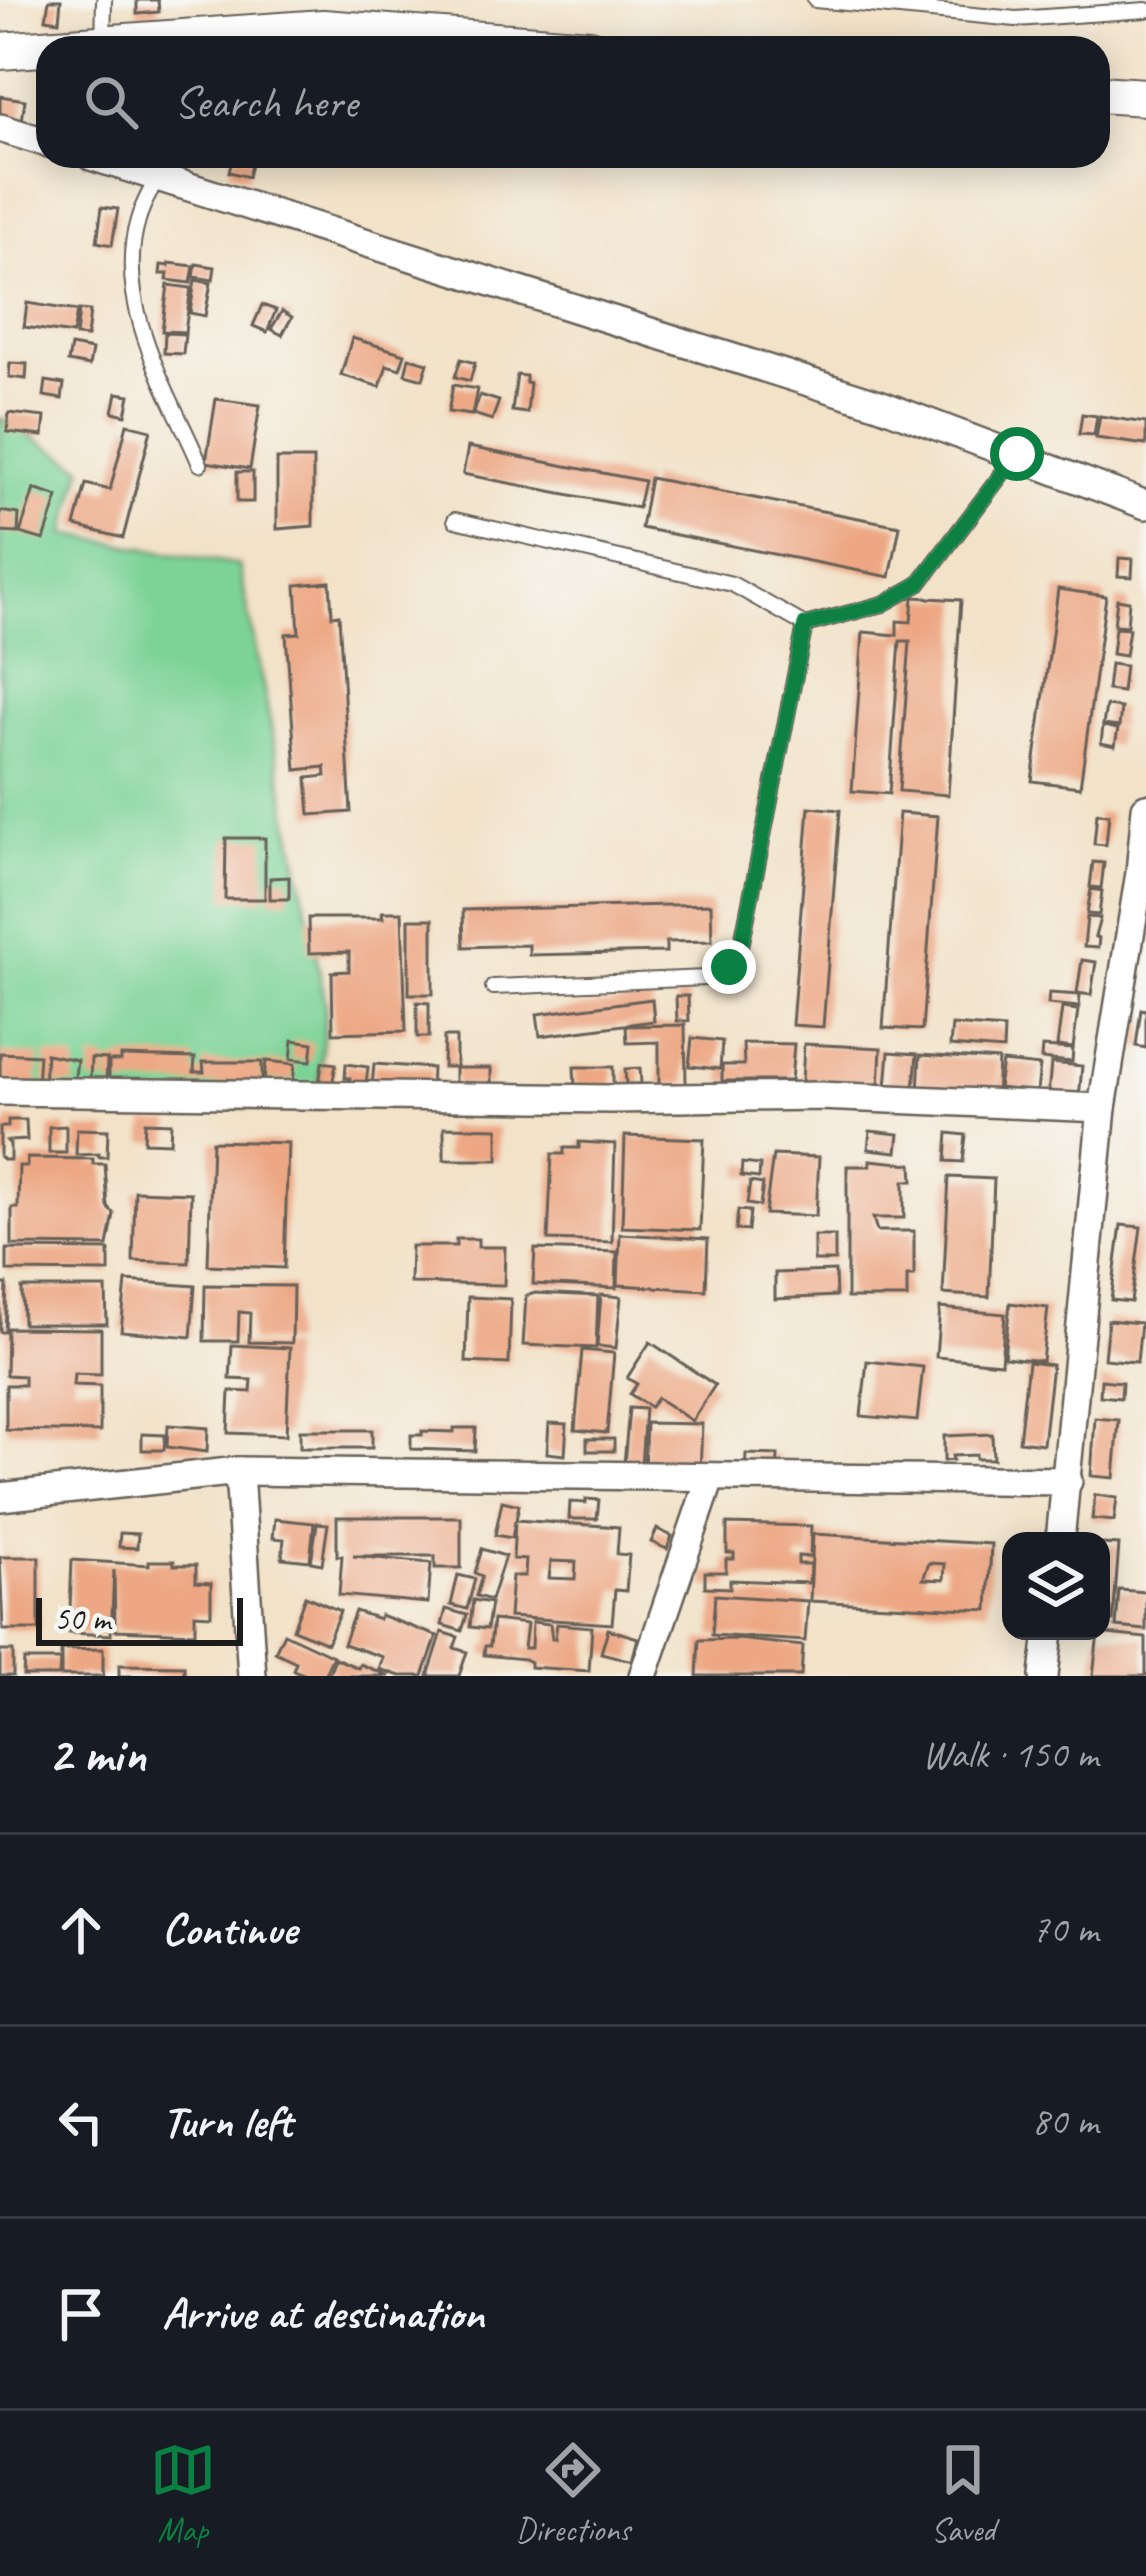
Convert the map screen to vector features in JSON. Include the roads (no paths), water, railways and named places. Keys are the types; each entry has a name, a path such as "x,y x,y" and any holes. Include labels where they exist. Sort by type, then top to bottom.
{"street":[{"path":"213,36 323,28 430,36"},
{"path":"0,51 36,49"},
{"path":"1110,95 1146,97"},
{"path":"0,128 36,139"},
{"path":"131,168 879,404 1146,505"},
{"path":"1061,1532 1102,1108 1143,873 1146,808"},
{"path":"0,1091 611,1099 819,1096 1102,1108"},
{"path":"0,1497 239,1471 1068,1481"},
{"path":"239,1471 252,1676"},
{"path":"643,1676 710,1479"},
{"path":"1044,1676 1048,1640"}],"lane":[{"path":"103,36 104,0"},
{"path":"815,0 1016,19 1146,10"},
{"path":"158,176 138,220 131,269 140,323 200,464"},
{"path":"454,520 732,584 805,625 883,604 919,584 1017,454"},
{"path":"493,987 706,978 729,967 742,942 805,625"}]}
